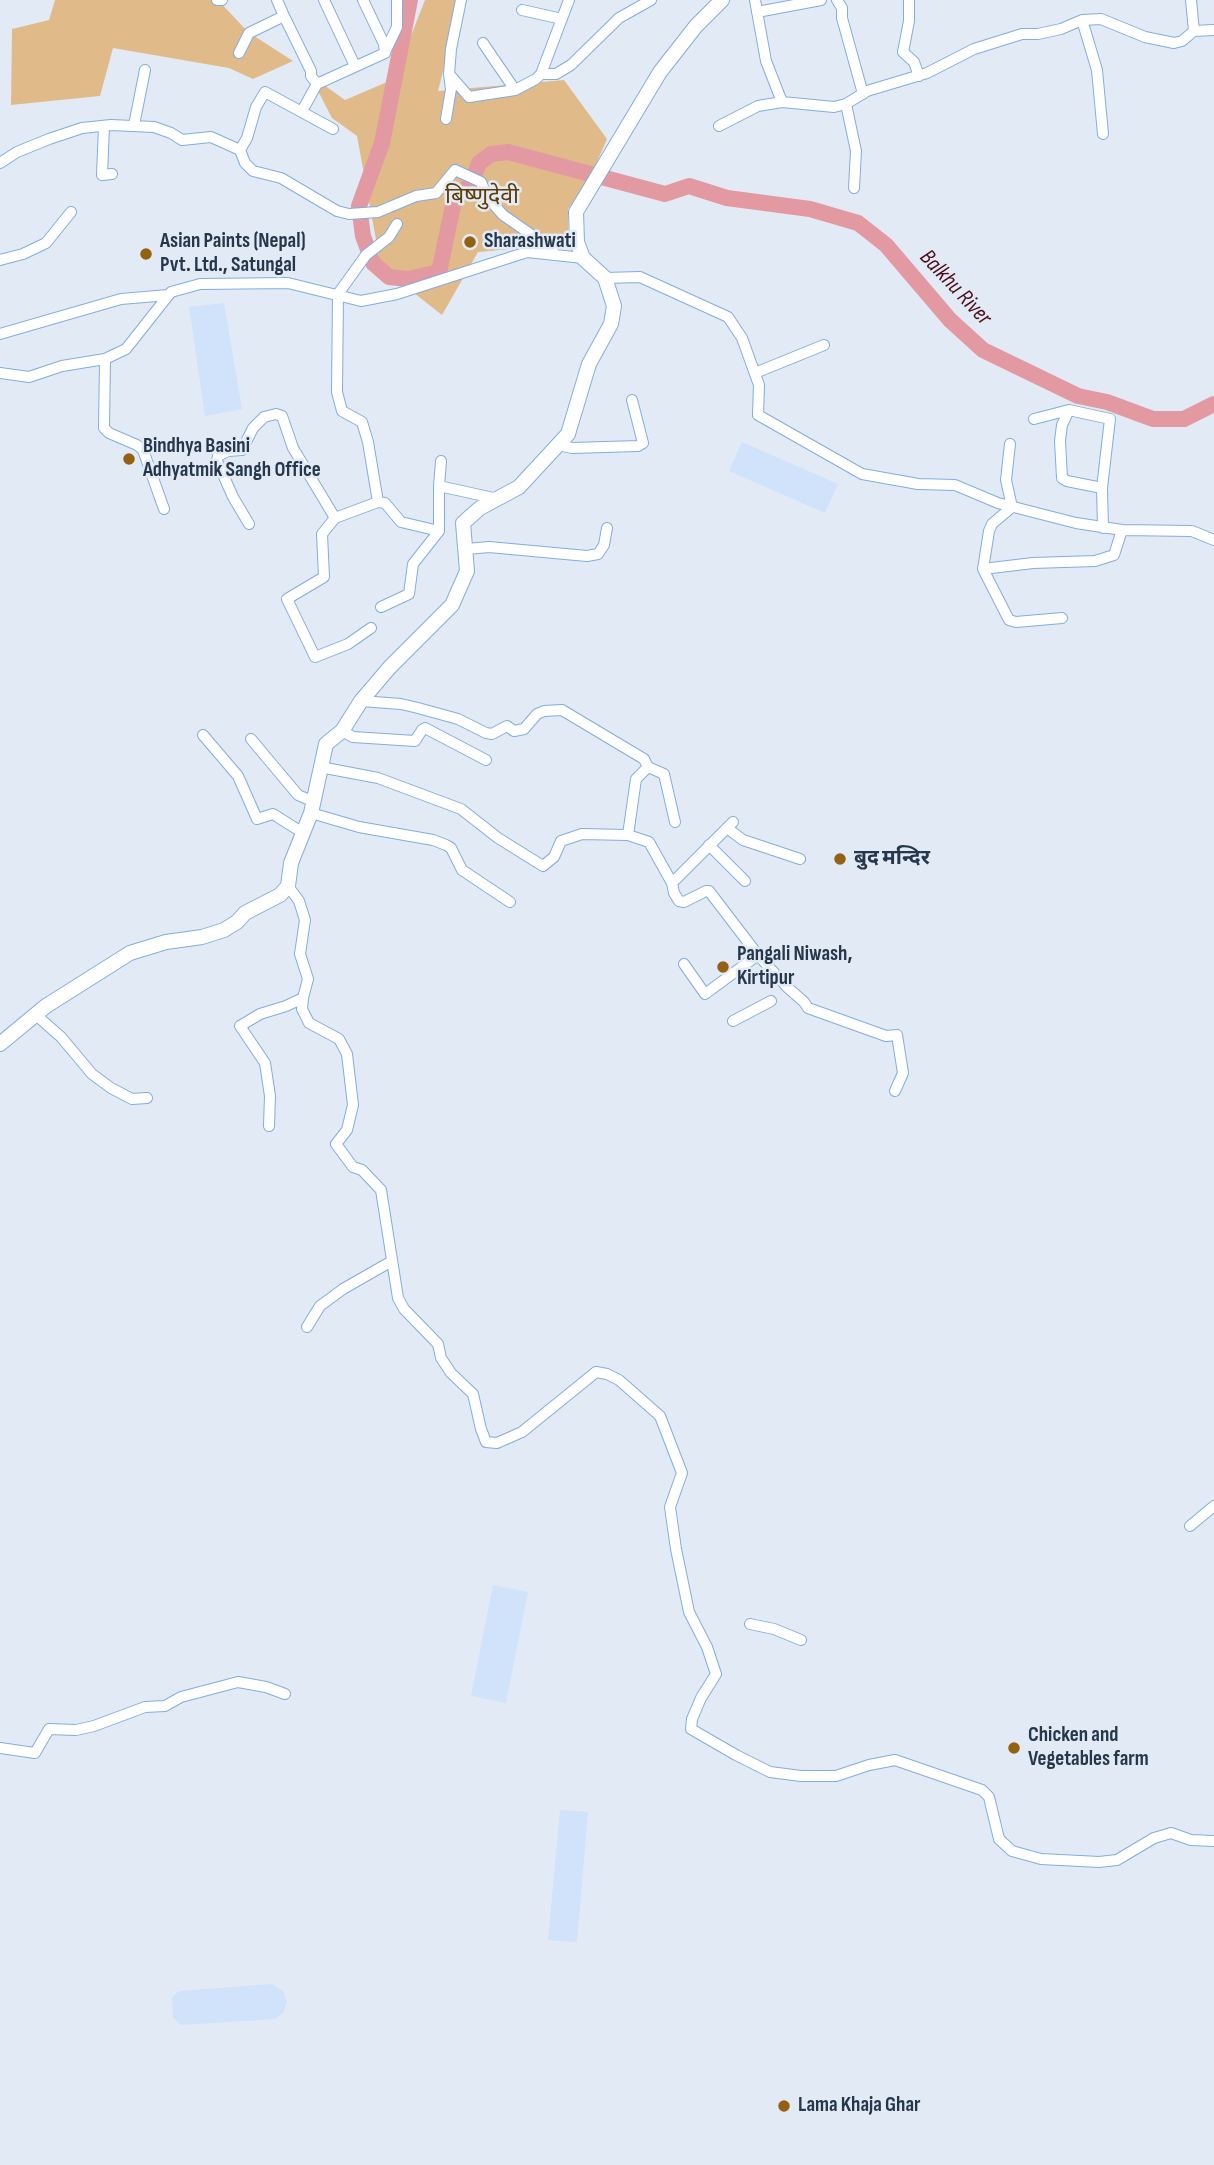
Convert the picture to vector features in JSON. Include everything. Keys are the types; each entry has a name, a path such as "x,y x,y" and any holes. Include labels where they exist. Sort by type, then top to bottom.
{"street":[{"path":"277,0 312,71 311,76 317,83"},
{"path":"324,0 355,66"},
{"path":"363,0 386,50"},
{"path":"302,111 317,83 385,53 397,27 397,0"},
{"path":"446,119 451,89 449,74 457,11 461,0"},
{"path":"541,74 569,0"},
{"path":"449,74 469,97 515,90 541,74 556,74 571,65 619,18 651,0"},
{"path":"0,1044 36,1015 130,953 166,942 202,937 224,930 246,913 280,895 288,886 291,863 312,807 326,744 342,732 361,701 390,667 453,605 467,571 463,523 480,508 519,487 568,434 589,364 611,324 614,306 605,278 583,258 577,242 576,212 676,50 722,0"},
{"path":"755,0 766,61 775,90 782,102"},
{"path":"757,12 821,0"},
{"path":"837,0 842,8 842,18 863,94"},
{"path":"909,0 909,21 903,52 914,62 919,76"},
{"path":"1191,0 1194,31"},
{"path":"522,10 562,19"},
{"path":"239,52 249,33 284,16"},
{"path":"719,126 758,106 782,102 834,107 846,104 863,94 919,76 974,49 1022,34 1062,29 1082,20 1101,19 1164,42 1182,41 1194,31 1214,30"},
{"path":"1082,20 1097,70 1104,134"},
{"path":"483,43 515,90"},
{"path":"134,125 145,70"},
{"path":"240,150 247,138 256,107 265,92 332,130"},
{"path":"846,104 856,151 854,188"},
{"path":"0,163 17,152 82,128 134,125 154,127 182,140 211,137 240,150 245,163 253,171 281,178 337,211 357,214 378,212 416,196 436,193 455,170 481,183 488,198 503,215 555,254"},
{"path":"104,126 102,175 112,174"},
{"path":"0,260 23,254 46,243 71,212"},
{"path":"378,502 362,422 342,411 337,392 338,294 366,255 389,237 397,224"},
{"path":"0,334 121,299 168,295 200,284 288,283 360,301 397,294 527,252 583,258"},
{"path":"605,278 640,277 728,317 742,338 759,385 758,415 862,474 918,484 955,485 1012,507 1103,528 1187,531 1214,540"},
{"path":"0,373 29,377 62,366 105,359 126,349 168,295"},
{"path":"755,373 824,345"},
{"path":"105,359 104,428 143,450 164,509"},
{"path":"558,445 572,448 638,446 643,443 632,400"},
{"path":"1034,419 1069,410 1110,419 1102,488 1103,528"},
{"path":"1069,410 1062,425 1060,441 1062,478 1102,488"},
{"path":"250,524 233,497 218,457 228,451 243,450 253,428 264,417 276,414 282,416 293,449 335,518"},
{"path":"1010,444 1006,480 1012,507"},
{"path":"381,607 409,594 413,564 439,531 441,461"},
{"path":"439,486 498,499"},
{"path":"371,628 348,644 314,657 287,599 324,577 323,534 335,518 378,502 385,503 401,522 439,531"},
{"path":"1012,507 992,524 983,569 1009,620 1016,622 1062,618"},
{"path":"467,549 489,547 587,556 598,554 604,545 607,528"},
{"path":"983,569 1033,563 1095,561 1114,555 1122,530"},
{"path":"361,701 418,708 458,719 492,734 507,726 514,731 524,729 537,714 562,710 664,774 675,822"},
{"path":"342,732 353,737 415,741 425,728 486,760"},
{"path":"203,735 238,776 257,819 273,814 303,833"},
{"path":"251,739 298,796 312,807 371,830 446,845 451,848 462,870 510,902"},
{"path":"320,766 378,778 461,809 498,838 543,866 554,857 561,841 582,834 628,835 649,842 681,902 709,891 758,955 814,1012 886,1036 897,1035 903,1073 895,1091"},
{"path":"628,835 636,779 648,766"},
{"path":"672,883 730,825 743,839 800,859"},
{"path":"709,845 745,881"},
{"path":"288,886 299,901 305,920 300,954 308,979 302,1009 309,1023 339,1039 347,1054 353,1105 346,1130 336,1144 353,1167 362,1171 381,1190 398,1298 404,1309 438,1344 441,1358 451,1373 473,1394 486,1442 497,1443 522,1432 596,1372 619,1380 660,1416 682,1473 670,1507 689,1612 707,1647 716,1674 701,1698 692,1719 691,1729 770,1772 801,1776 836,1776 895,1760 982,1790 989,1797 999,1839 1012,1851 1041,1859 1099,1863 1117,1860 1154,1838 1171,1833 1191,1840 1214,1841"},
{"path":"684,964 705,994 758,955"},
{"path":"269,1126 270,1096 265,1063 240,1026 260,1014 303,998"},
{"path":"733,1021 771,1001"},
{"path":"36,1015 61,1037 92,1074 132,1099 147,1098"},
{"path":"307,1327 320,1306 343,1289 393,1261"},
{"path":"1189,1526 1214,1506"},
{"path":"750,1624 774,1629 801,1640"},
{"path":"0,1748 35,1753 49,1729 76,1730 94,1726 145,1707 165,1706 197,1692 238,1682 266,1686 285,1694"}],"shaded area":[{"path":"55,0 218,0 248,32 293,61 253,79 229,68 113,48 100,96 11,105 12,29 49,20"},
{"path":"425,0 461,0 438,91 564,80 607,139 590,178 568,209 568,244 478,252 442,315 381,267 357,136 332,118 318,91 324,85 345,100 394,79"},
{"path":"224,303 242,409 205,416 189,307"},
{"path":"742,442 838,484 825,513 729,471"},
{"path":"493,1585 528,1592 506,1703 471,1696"},
{"path":"560,1810 588,1812 577,1942 548,1940"},
{"path":"272,1984 283,1991 287,2002 283,2013 275,2019 182,2025 173,2018 172,1997 179,1991"}],"waterway":[{"name":"Balkhu River","path":"410,0 382,143 359,206 363,236 373,263 389,277 408,279 439,272 454,201 472,182 479,163 491,154 508,152 665,194 689,186 727,198 810,209 858,223 886,245 950,320 983,350 1078,396 1107,402 1153,419 1184,419 1214,404"}],"place":[{"name":"Sharashwati","path":"470,242"},
{"name":"Asian Paints (Nepal) Pvt. Ltd., Satungal","path":"146,254"},
{"name":"Bindhya Basini Adhyatmik Sangh Office","path":"129,459"},
{"name":"बुद मन्दिर","path":"840,859"},
{"name":"Pangali Niwash, Kirtipur","path":"723,967"},
{"name":"Chicken and Vegetables farm","path":"1014,1748"},
{"name":"Lama Khaja Ghar","path":"784,2106"}],"district":[{"name":"बिष्णुदेवी","path":"482,197"}]}
